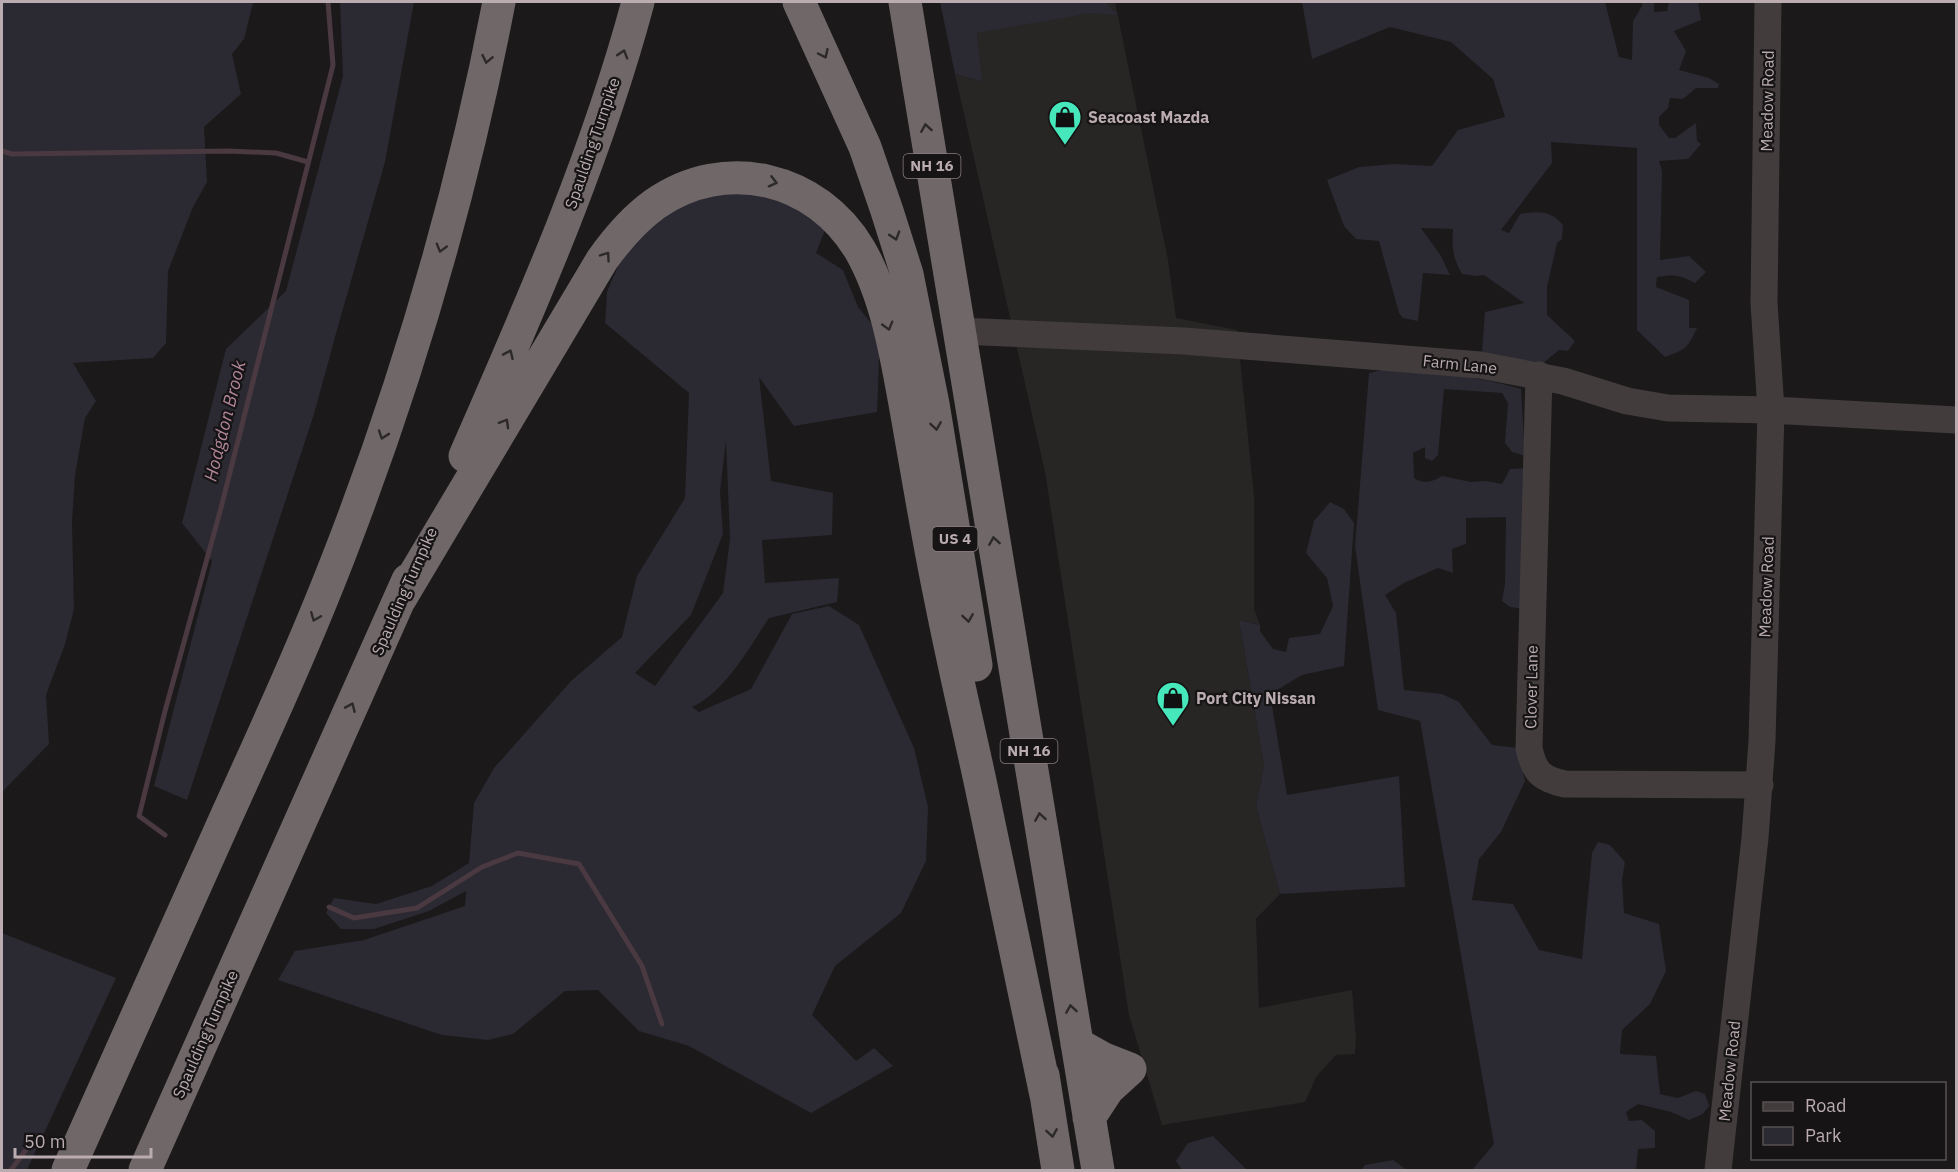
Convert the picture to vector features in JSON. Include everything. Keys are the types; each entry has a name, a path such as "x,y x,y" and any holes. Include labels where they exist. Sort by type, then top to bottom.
{"highway":[{"path":"68,1170 288,680 362,495 406,366 444,239 477,107 499,2"},
{"name":"Spaulding Turnpike","path":"145,1170 493,392 567,217 590,156 638,2"},
{"name":"US 4","path":"799,2 852,116 877,178 898,242 915,306 1058,1170"},
{"name":"NH 16","path":"905,2 1098,1170"},
{"path":"400,599 602,260 640,216 657,203 695,184 738,177 780,184 819,203 835,217 861,251 878,292 892,341 940,601 1046,1095"},
{"path":"169,1170 249,978 327,761"},
{"path":"1077,1044 1102,1058 1130,1069 1108,1089 1089,1118"}],"street":[{"name":"Meadow Road","path":"1718,1170 1760,785 1771,410 1764,303 1768,2"},
{"name":"Farm Lane","path":"960,331 1042,333 1206,343 1480,364 1539,375 1647,405 1692,409 1771,410 1956,420"},
{"name":"Clover Lane","path":"1539,375 1529,748 1532,763 1540,774 1551,781 1565,784 1760,785"}],"shaded area":[{"path":"987,2 1115,2 1168,260 1176,318 1237,330 1254,496 1254,609 1260,625 1239,620 1264,766 1256,806 1280,894 1256,919 1259,1008 1352,990 1355,1054 1336,1055 1316,1077 1305,1102 1162,1125 1129,1015 1045,472 955,74 981,82 977,33"}],"green space":[{"path":"2,2 253,3 244,39 232,54 241,94 204,127 207,182 193,207 168,271 166,343 153,358 73,363 96,401 85,418 75,475 72,522 74,609 65,644 46,695 49,744 2,792"},
{"path":"340,2 414,2 385,162 314,414 187,800 154,786 212,561 182,523 226,349 286,291 343,76"},
{"path":"940,2 1105,2 1118,15 1090,13 977,33 982,82 955,74"},
{"path":"1302,2 1605,2 1619,57 1632,60 1633,21 1642,2 1654,2 1654,12 1667,11 1669,2 1698,2 1701,20 1674,31 1686,51 1679,70 1709,78 1719,84 1718,88 1696,88 1683,99 1670,98 1668,108 1659,117 1659,125 1669,138 1675,138 1696,123 1697,141 1701,144 1688,159 1659,161 1662,171 1660,260 1689,256 1706,272 1695,283 1677,276 1657,277 1656,287 1689,300 1689,328 1697,328 1688,344 1682,350 1665,357 1637,330 1637,148 1551,142 1552,163 1501,230 1509,233 1520,214 1533,212 1549,214 1563,225 1562,239 1557,243 1547,287 1547,315 1575,341 1568,351 1559,350 1542,364 1482,352 1485,312 1524,303 1484,275 1462,274 1453,252 1453,229 1421,228 1441,256 1450,275 1423,273 1418,321 1403,318 1399,313 1379,241 1356,239 1344,226 1327,180 1359,167 1394,164 1432,166 1458,130 1505,117 1493,79 1451,42 1390,27 1312,59"},
{"path":"726,191 789,204 825,230 816,253 843,270 858,307 880,334 877,412 794,426 759,377 771,481 833,493 832,535 762,540 765,583 839,578 837,602 769,618 726,680 704,700 692,707 699,712 751,689 792,614 829,606 859,625 914,748 928,807 926,861 901,913 835,966 812,1015 856,1061 874,1048 893,1066 811,1113 689,1046 639,1031 598,990 565,991 513,1034 488,1040 442,1035 278,980 295,951 364,940 465,906 466,891 429,911 374,929 341,929 326,913 334,898 376,904 432,886 469,863 474,803 494,768 571,681 622,637 637,576 685,498 689,393 605,323 607,292 621,259 662,212","holes":["726,440 730,539 723,593 655,686 635,673 691,615 723,534 720,491"]},
{"path":"1383,370 1453,375 1521,389 1525,456 1512,452 1505,443 1508,403 1502,393 1444,389 1438,455 1432,461 1425,458 1425,447 1413,453 1414,478 1425,482 1442,476 1471,482 1486,481 1502,484 1510,469 1529,468 1525,609 1510,607 1502,601 1505,584 1506,517 1466,518 1466,544 1452,549 1453,573 1438,568 1404,583 1385,595 1396,613 1404,690 1442,694 1459,702 1492,745 1518,748 1525,781 1501,832 1479,859 1472,900 1513,904 1539,950 1582,959 1592,853 1598,842 1610,845 1625,862 1622,880 1624,913 1659,924 1666,971 1650,1004 1622,1030 1620,1054 1656,1056 1660,1094 1678,1098 1696,1091 1705,1094 1709,1106 1703,1114 1689,1120 1671,1112 1638,1104 1626,1112 1629,1121 1642,1120 1655,1131 1655,1148 1638,1149 1636,1170 1472,1170 1494,1144 1420,721 1378,710 1355,546 1369,373"},
{"path":"1330,502 1344,509 1354,523 1344,666 1302,675 1270,694 1287,795 1399,776 1405,887 1280,894 1256,806 1264,766 1239,620 1260,625 1260,631 1273,649 1286,652 1289,638 1320,634 1333,606 1327,578 1306,553 1314,521"},
{"path":"2,933 116,978 27,1170 2,1170"},
{"path":"1213,1136 1247,1170 1182,1170 1176,1161 1188,1143"},
{"path":"1393,1160 1407,1170 1361,1170 1365,1165"}],"waterway":[{"name":"Hodgdon Brook","path":"165,835 139,816 165,711 221,508 333,65 328,2"},
{"path":"2,151 12,154 229,151 276,153 308,162"},
{"name":"Hodgdon Brook","path":"329,907 354,918 417,908 482,867 518,853 579,864 642,966 662,1024"},
{"path":"11,1170 34,1139"}],"place":[{"name":"Seacoast Mazda","path":"1065,146"},
{"name":"Port City Nissan","path":"1173,727"}]}
